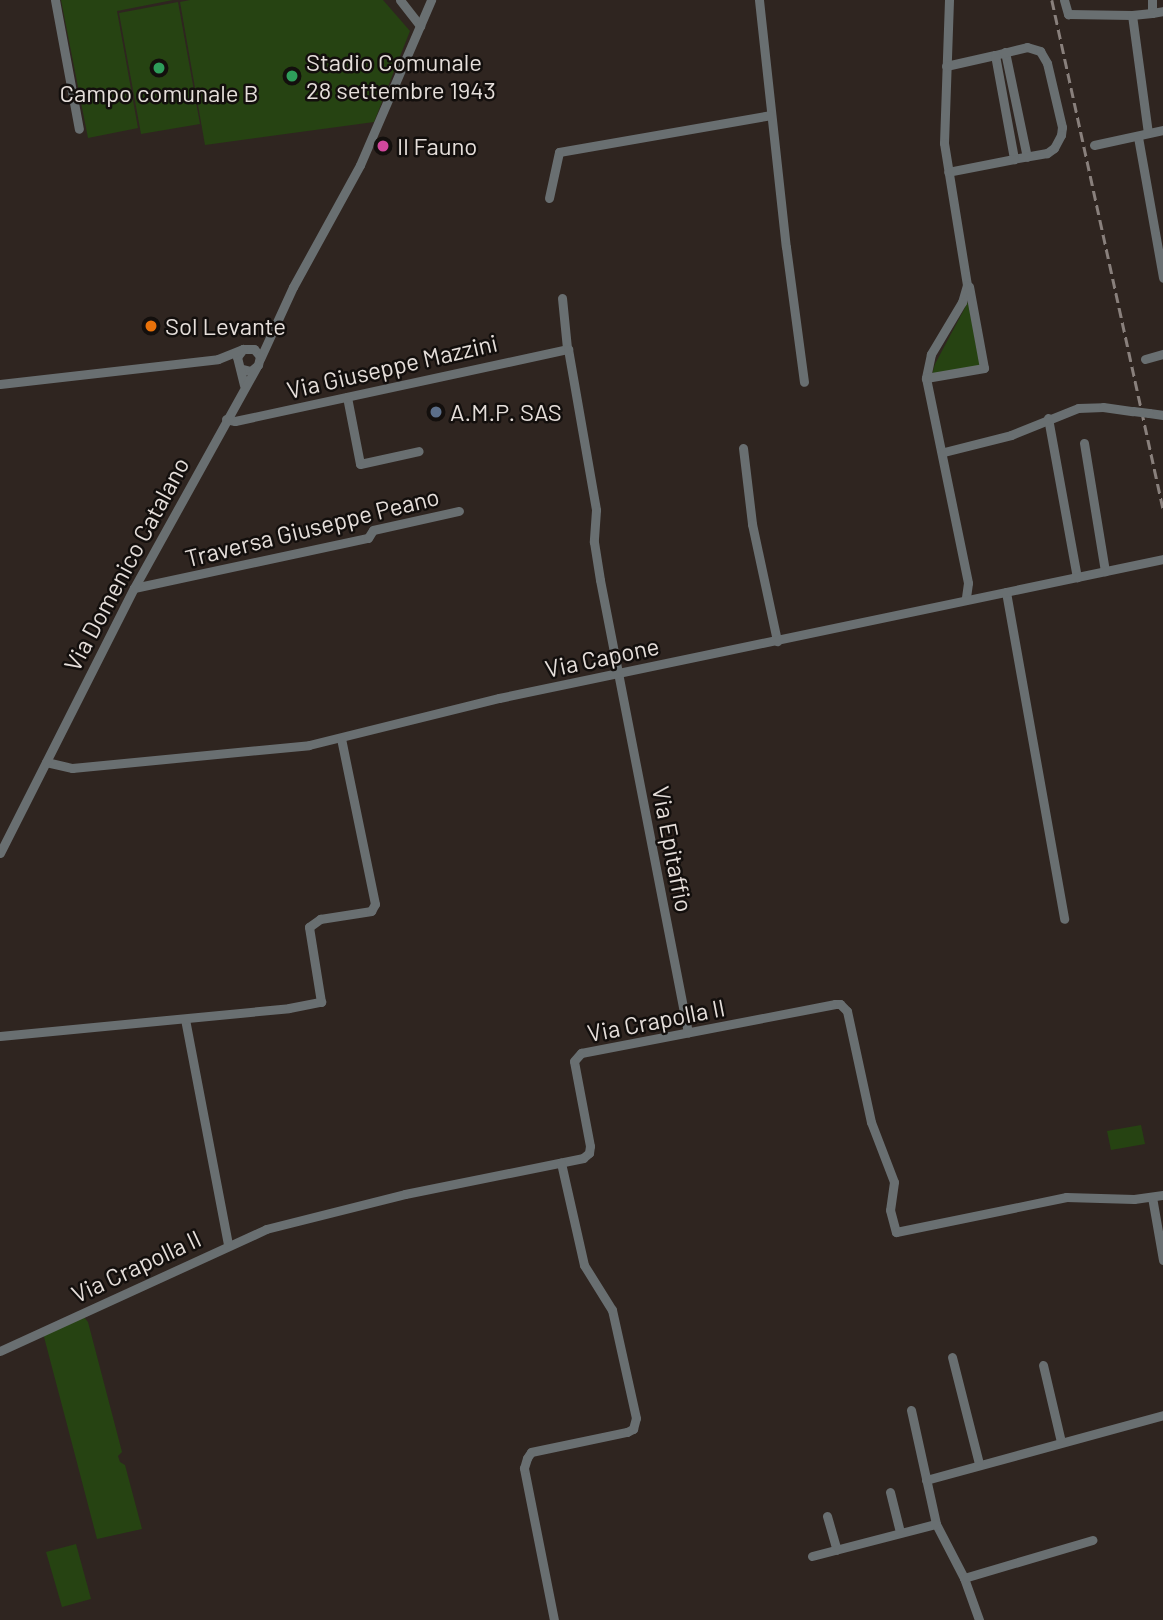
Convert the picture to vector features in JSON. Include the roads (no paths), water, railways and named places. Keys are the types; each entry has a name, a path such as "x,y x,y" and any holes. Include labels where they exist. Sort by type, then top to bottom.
{"street":[{"path":"55,0 79,129"},
{"name":"Via Domenico Catalano","path":"0,853 134,588 258,363 267,339 360,165 431,0"},
{"path":"759,0 770,115 804,382"},
{"path":"926,378 984,368 943,133 949,0"},
{"path":"1065,0 1068,14 1132,15 1163,12"},
{"path":"1152,0 1152,13"},
{"path":"405,3 419,26"},
{"path":"1132,15 1149,132"},
{"path":"946,66 1027,47 1044,57 1062,127 1054,148 1027,157 948,172"},
{"path":"1005,52 1027,157"},
{"path":"995,55 1014,159"},
{"path":"549,198 559,152 770,115"},
{"path":"1094,145 1163,130"},
{"path":"1138,137 1163,278"},
{"path":"966,598 968,583 944,452 926,378 931,354 965,296 967,279"},
{"path":"562,298 567,348 596,510 594,546 619,673"},
{"path":"0,384 218,359 267,339"},
{"path":"218,359 251,371 258,363 256,351 247,348"},
{"path":"244,387 237,357 247,348"},
{"name":"Via Giuseppe Mazzini","path":"226,419 235,421 567,348"},
{"path":"1145,359 1163,354"},
{"path":"346,397 360,464 419,451"},
{"path":"944,452 1011,435 1048,418 1086,407 1163,415"},
{"path":"1048,418 1077,577"},
{"path":"1084,443 1105,571"},
{"path":"743,448 752,524 777,641"},
{"name":"Traversa Giuseppe Peano","path":"134,588 368,538 373,530 459,511"},
{"name":"Via Capone","path":"46,762 67,768 288,748 341,738 449,709 954,604 966,598 1163,559"},
{"path":"1006,592 1064,919"},
{"name":"Via Epitaffio","path":"619,673 688,1033"},
{"path":"0,1036 317,1004 321,996 309,927 320,919 374,909 341,738"},
{"name":"Via Crapolla II","path":"0,1351 228,1245 281,1224 405,1194 583,1158 589,1153 590,1146 574,1060 576,1055 835,1004 844,1006 871,1122 894,1181 890,1210 894,1228 898,1233 1066,1197 1163,1195"},
{"path":"185,1019 228,1245"},
{"path":"554,1620 524,1468 527,1458 531,1452 627,1432 633,1429 636,1418 612,1310 584,1265 561,1163"},
{"path":"1152,1197 1163,1260"},
{"path":"952,1357 979,1464"},
{"path":"1043,1365 1061,1442"},
{"path":"911,1410 936,1524 964,1577 978,1620"},
{"path":"926,1480 1163,1415"},
{"path":"890,1492 900,1532"},
{"path":"827,1516 837,1550"},
{"path":"812,1556 936,1524"},
{"path":"964,1577 1092,1540"}],"railway":[{"path":"1052,0 1163,508"}],"place":[{"name":"Campo comunale B","path":"159,68"},
{"name":"Stadio Comunale 28 settembre 1943","path":"292,76"},
{"name":"Il Fauno","path":"383,146"},
{"name":"Sol Levante","path":"151,326"},
{"name":"A.M.P. SAS","path":"436,412"}]}
